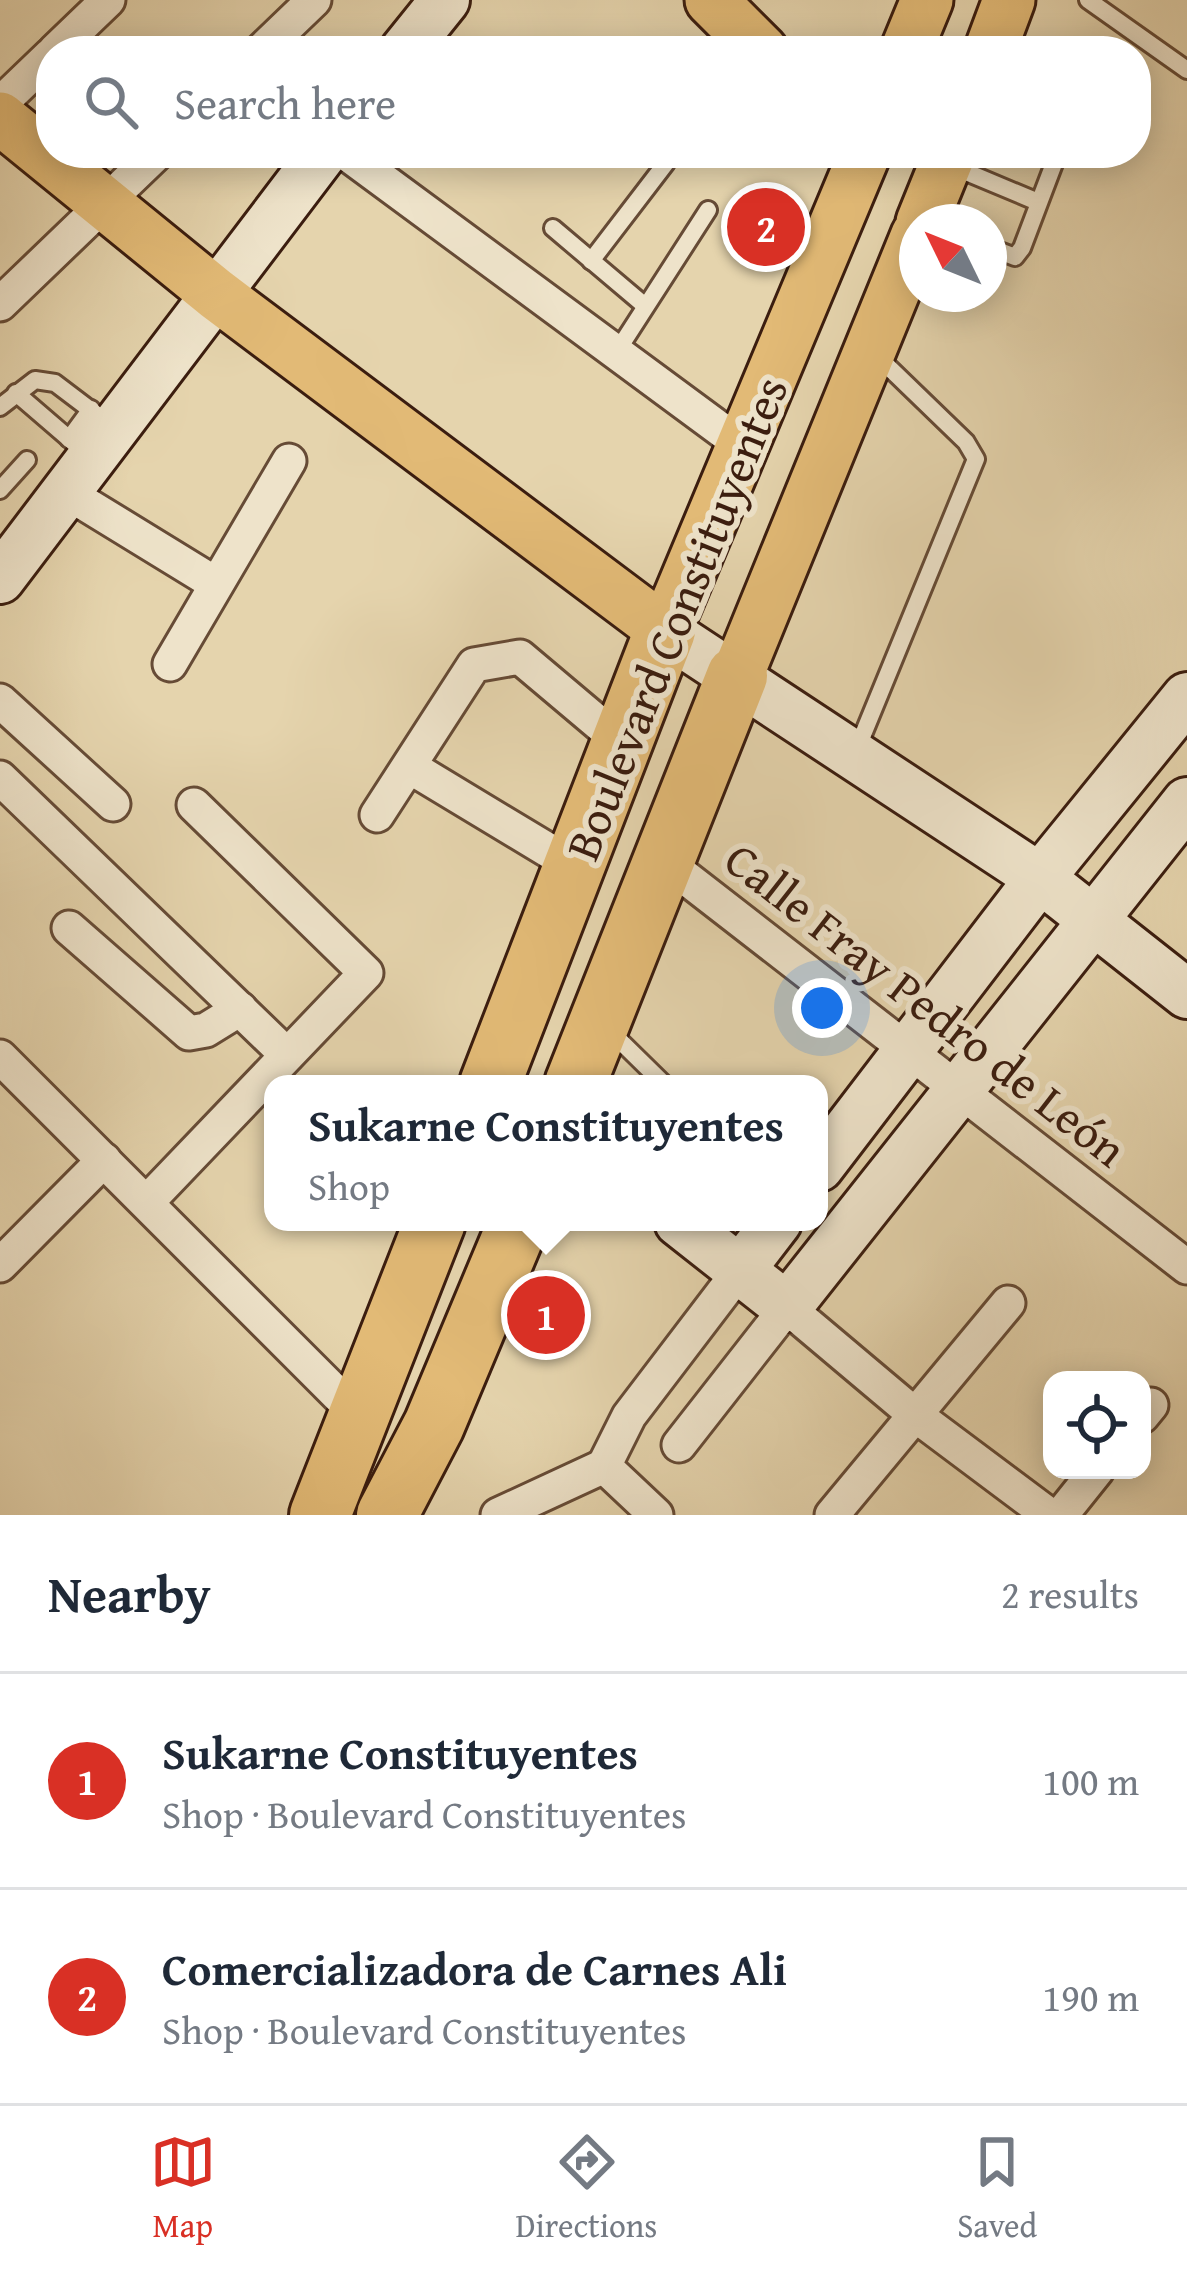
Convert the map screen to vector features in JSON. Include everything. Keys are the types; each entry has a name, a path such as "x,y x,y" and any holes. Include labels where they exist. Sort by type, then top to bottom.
{"highway":[{"name":"Boulevard Constituyentes","path":"494,1075 664,631"},
{"name":"Boulevard Constituyentes","path":"579,1075 737,676"},
{"path":"320,1515 431,1231"},
{"path":"388,1515 434,1425 515,1231"}],"main road":[{"path":"416,36 445,0"},
{"path":"711,0 747,36"},
{"path":"912,36 927,0"},
{"path":"0,118 36,148"},
{"path":"59,168 216,294 664,631 1040,878 1187,994"},
{"path":"5,560 86,445 216,294 312,168"},
{"name":"Boulevard Constituyentes","path":"664,631 859,168"},
{"path":"926,204 934,168"},
{"name":"Boulevard Constituyentes","path":"737,676 899,280"},
{"path":"828,1155 1040,878 1187,697"},
{"path":"691,1231 787,1306 1187,802"},
{"path":"741,1270 770,1231"},
{"path":"307,1515 358,1415"},
{"path":"406,1515 434,1425"}],"street":[{"path":"71,36 108,0"},
{"path":"277,36 314,0"},
{"path":"0,104 36,69"},
{"path":"0,304 143,168"},
{"path":"366,168 743,446"},
{"path":"86,445 216,584"},
{"path":"170,664 289,461"},
{"path":"377,814 412,768 474,665 520,657 622,743"},
{"path":"0,701 113,804"},
{"path":"412,768 576,867"},
{"path":"0,778 287,1055"},
{"path":"194,805 366,973 268,1075"},
{"name":"Calle Fray Pedro de León","path":"663,860 1187,1267"},
{"path":"69,928 172,1024 189,1033 206,1030 240,1009"},
{"path":"0,1057 358,1415"},
{"path":"148,1201 264,1079"},
{"path":"0,1265 104,1160"},
{"path":"498,1515 604,1466 629,1416 741,1270"},
{"path":"832,1515 1008,1303"},
{"path":"679,1445 787,1306 914,1414 1049,1515"},
{"path":"604,1466 656,1515"},
{"path":"1060,1515 1090,1479"}],"lane":[{"path":"1088,0 1139,36"},
{"path":"1151,45 1187,70"},
{"path":"591,261 662,168"},
{"path":"961,168 1038,202"},
{"path":"1007,253 1015,256 1052,168"},
{"path":"616,353 708,210"},
{"path":"553,228 644,305"},
{"path":"855,754 976,459 966,442 871,350"},
{"path":"0,407 35,380 55,383 86,445"},
{"path":"16,393 86,445"},
{"path":"0,490 27,460"},
{"path":"600,1021 655,1075"}],"place":[{"name":"Comercializadora de Carnes Ali","path":"766,227"},
{"name":"Sukarne Constituyentes","path":"546,1315"}]}
